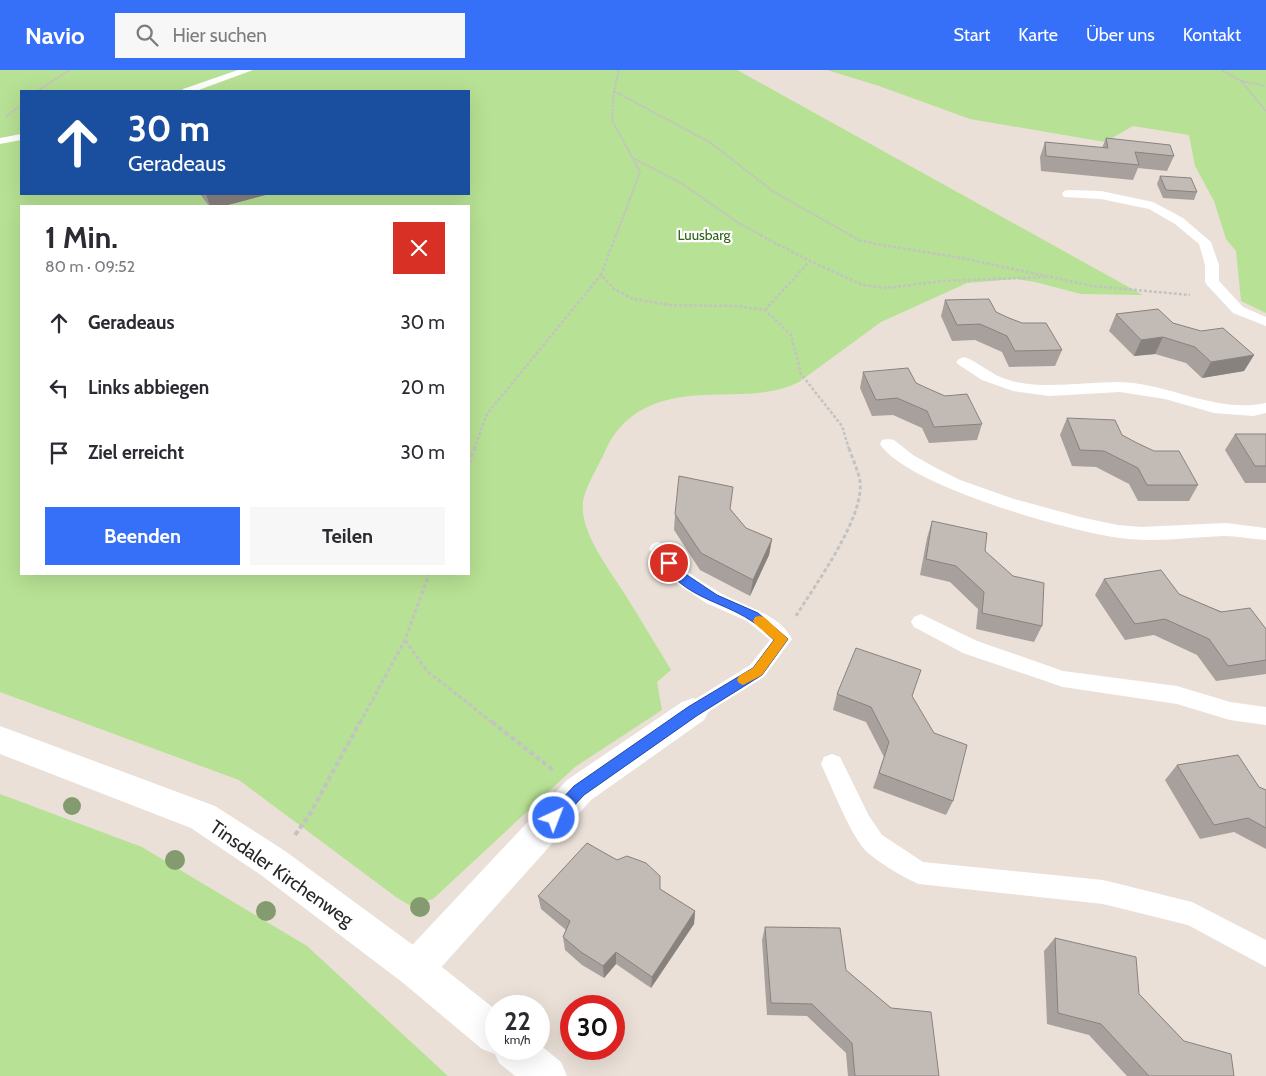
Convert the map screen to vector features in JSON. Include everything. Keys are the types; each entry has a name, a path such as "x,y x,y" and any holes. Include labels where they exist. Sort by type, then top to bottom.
{"street":[{"path":"415,969 579,790 693,711"},
{"name":"Tinsdaler Kirchenweg","path":"0,740 202,817 274,863 415,969 485,1026"},
{"path":"527,1060 547,1076"}],"lane":[{"path":"189,90 248,70"},
{"path":"0,142 20,137"},
{"path":"1068,194 1102,196 1153,206 1179,221 1205,242 1212,265 1212,282 1238,310 1266,322"},
{"path":"964,362 987,377 1013,386 1048,391 1120,387 1166,394 1214,408 1253,411 1266,408"},
{"path":"888,444 904,459 966,488 1008,504 1069,520 1128,534 1165,534 1222,529 1266,534"},
{"path":"658,549 680,576 713,598 754,616 782,639 757,671 693,711"},
{"path":"921,622 970,647 1063,679 1177,695 1230,711 1266,716"},
{"path":"832,764 861,823 874,843 919,872 1103,892 1192,914 1266,954"}],"path":[{"path":"38,90 70,70"},
{"path":"470,461 486,414 601,276 640,172 612,120 614,91 620,70"},
{"path":"1222,70 1241,81 1266,86"},
{"path":"1241,81 1266,111"},
{"path":"614,91 711,143 774,192 859,240 962,258 1093,286 1190,295 1238,310"},
{"path":"0,121 20,105"},
{"path":"634,159 681,182 740,224 810,261 863,285 886,288 943,281 1052,277"},
{"path":"765,310 810,261"},
{"path":"601,276 614,290 633,299 670,305 736,306 765,310 791,335 800,374 842,426 860,482 856,510 841,543 782,639"},
{"path":"274,863 310,814 405,640 429,575"},
{"path":"405,640 427,671 579,790"}],"green space":[{"name":"Luusbarg","path":"0,70 737,70 1143,295 1081,294 1016,279 967,283 881,322 799,382 784,388 754,393 676,398 651,405 631,417 615,434 592,478 584,496 583,513 591,538 604,563 671,670 657,682 662,710 575,767 433,899 409,905 239,780 0,692"},
{"path":"827,70 1266,70 1266,313 1241,301 1236,251 1226,239 1214,201 1195,166 1189,135 1133,126 1105,142 970,119 879,86"},
{"path":"0,794 142,847 307,946 448,1076 0,1076"}],"building":[{"path":"1106,138 1170,145 1174,156 1135,152 1139,165 1046,156 1045,142 1108,148"},
{"path":"1160,176 1191,178 1197,192 1166,190"},
{"path":"989,299 996,312 1009,318 1022,323 1046,323 1062,350 1015,351 1007,336 980,324 957,325 945,300"},
{"path":"1158,309 1173,323 1201,331 1223,328 1254,355 1211,362 1195,347 1163,337 1141,340 1116,314"},
{"path":"908,368 916,383 929,389 945,396 967,394 982,424 934,427 927,411 897,398 876,400 863,372"},
{"path":"1067,418 1115,420 1122,435 1137,443 1154,451 1179,451 1198,485 1147,485 1138,468 1104,451 1080,450"},
{"path":"1235,434 1266,434 1266,466 1255,466"},
{"path":"679,476 733,487 730,509 746,528 772,539 753,580 701,553 675,514"},
{"path":"932,521 987,533 985,551 1013,576 1044,583 1042,626 982,613 984,592 956,566 926,559"},
{"path":"1161,570 1179,594 1221,612 1250,608 1266,629 1266,660 1228,666 1209,639 1165,619 1135,624 1104,579"},
{"path":"856,648 921,670 912,696 934,733 967,745 953,801 879,773 889,742 871,707 837,694"},
{"path":"1238,755 1259,787 1266,790 1266,828 1248,818 1214,825 1177,765"},
{"path":"587,843 617,860 627,856 646,863 660,876 660,889 695,911 652,977 616,952 603,966 581,952 563,937 570,921 538,896"},
{"path":"765,927 840,928 846,970 891,1008 931,1012 939,1076 855,1076 852,1043 812,1004 771,1003"},
{"path":"1055,938 1136,957 1139,994 1184,1041 1231,1054 1234,1076 1149,1076 1101,1024 1058,1013"}],"slow traffic":[{"path":"743,680 757,671 782,639 759,621"}],"route":[{"path":"554,818 579,790 693,711 757,671 782,639 754,616 713,598 680,576 669,563"}]}
